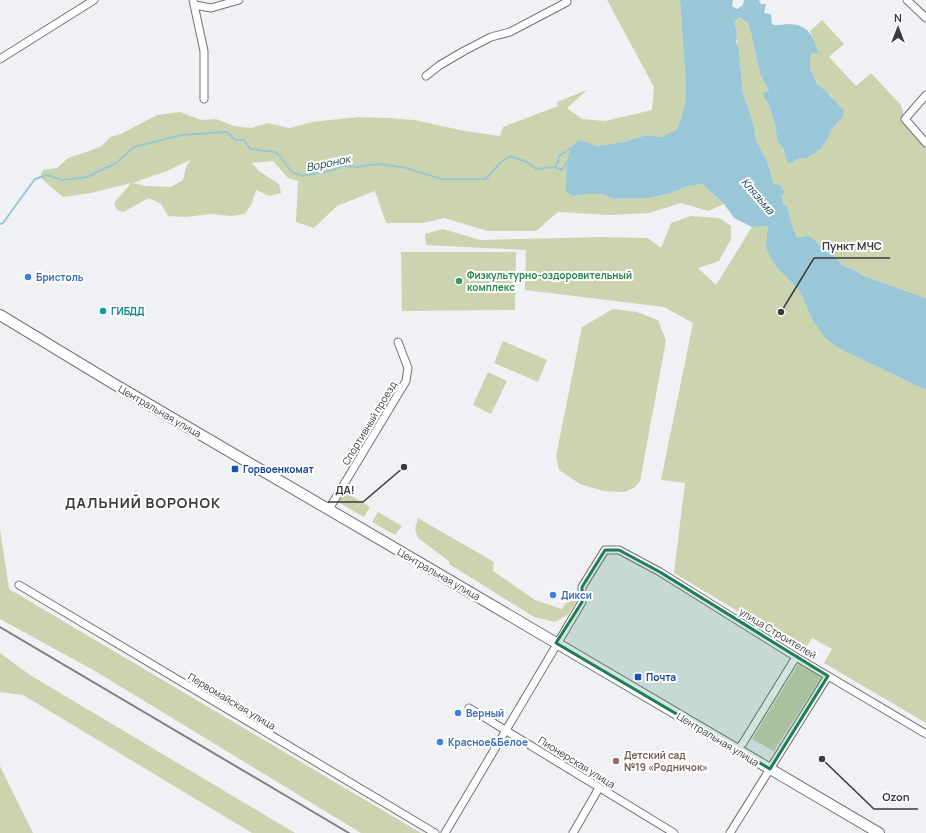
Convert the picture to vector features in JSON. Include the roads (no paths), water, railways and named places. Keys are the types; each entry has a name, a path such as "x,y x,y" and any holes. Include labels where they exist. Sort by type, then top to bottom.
{"main road":[{"name":"Центральная улица","path":"0,315 114,384 879,833"}],"street":[{"path":"0,59 94,0"},
{"path":"194,2 211,8 238,0"},
{"path":"907,0 926,18"},
{"path":"194,2 204,51 204,99"},
{"path":"426,76 440,65 464,51 491,37 510,32 567,2"},
{"path":"926,95 905,119 926,143"},
{"name":"Спортивный проезд","path":"329,509 406,381 408,368 398,342"},
{"name":"улица Строителей","path":"556,643 582,602 582,586 605,550 619,550 660,572 796,657 926,734"},
{"name":"Первомайская улица","path":"19,585 435,833"},
{"path":"444,833 556,643"},
{"path":"737,750 796,657"},
{"path":"730,833 828,676"},
{"name":"Пионерская улица","path":"469,708 674,833"},
{"path":"573,833 599,788"}],"water":[{"name":"Клязьма","path":"680,0 733,0 732,6 737,9 743,5 744,0 759,0 761,4 766,4 764,13 771,14 772,24 801,26 812,36 818,53 812,53 810,57 810,69 817,84 826,91 844,111 842,118 832,129 821,149 807,158 800,158 791,163 787,162 784,150 777,140 775,125 770,108 763,93 769,91 760,74 748,23 739,17 734,22 737,34 736,42 739,48 743,93 754,125 756,140 767,161 774,184 780,185 785,193 782,195 783,204 788,207 790,219 797,238 808,236 815,240 824,251 833,249 833,254 842,265 864,276 926,298 926,390 842,350 825,338 812,319 799,290 777,268 766,249 768,226 752,227 734,218 724,204 702,184 688,186 671,193 649,198 613,199 603,194 572,196 566,191 567,162 570,148 579,140 596,146 624,142 646,135 661,137 676,130 685,104 686,87"}],"waterway":[{"name":"Воронок","path":"0,224 3,223 35,179 47,175 62,180 87,177 116,163 134,147 182,135 227,132 235,140 244,140 250,149 276,152 292,172 303,176 334,170 343,166 356,167 378,164 402,167 442,179 486,179 500,163 510,156 527,162 536,169 555,167 559,156 570,148"},
{"name":"Воронок","path":"555,167 562,170 567,162"}],"railway":[{"path":"0,627 349,833"}],"place":[{"name":"Бристоль","path":"28,277"},
{"name":"Физкультурно-оздоровительный комплекс","path":"459,281"},
{"name":"ГИБДД","path":"103,311"},
{"name":"Пункт МЧС","path":"781,312"},
{"name":"ДА!","path":"404,467"},
{"name":"Горвоенкомат","path":"235,469"},
{"name":"Дикси","path":"553,595"},
{"name":"Почта","path":"638,677"},
{"name":"Верный","path":"458,713"},
{"name":"Красное&Белое","path":"440,742"},
{"name":"Ozon","path":"822,759"},
{"name":"Детский сад №19 «Родничок»","path":"616,761"}],"district":[{"name":"ДАЛЬНИЙ ВОРОНОК","path":"143,503"}]}
